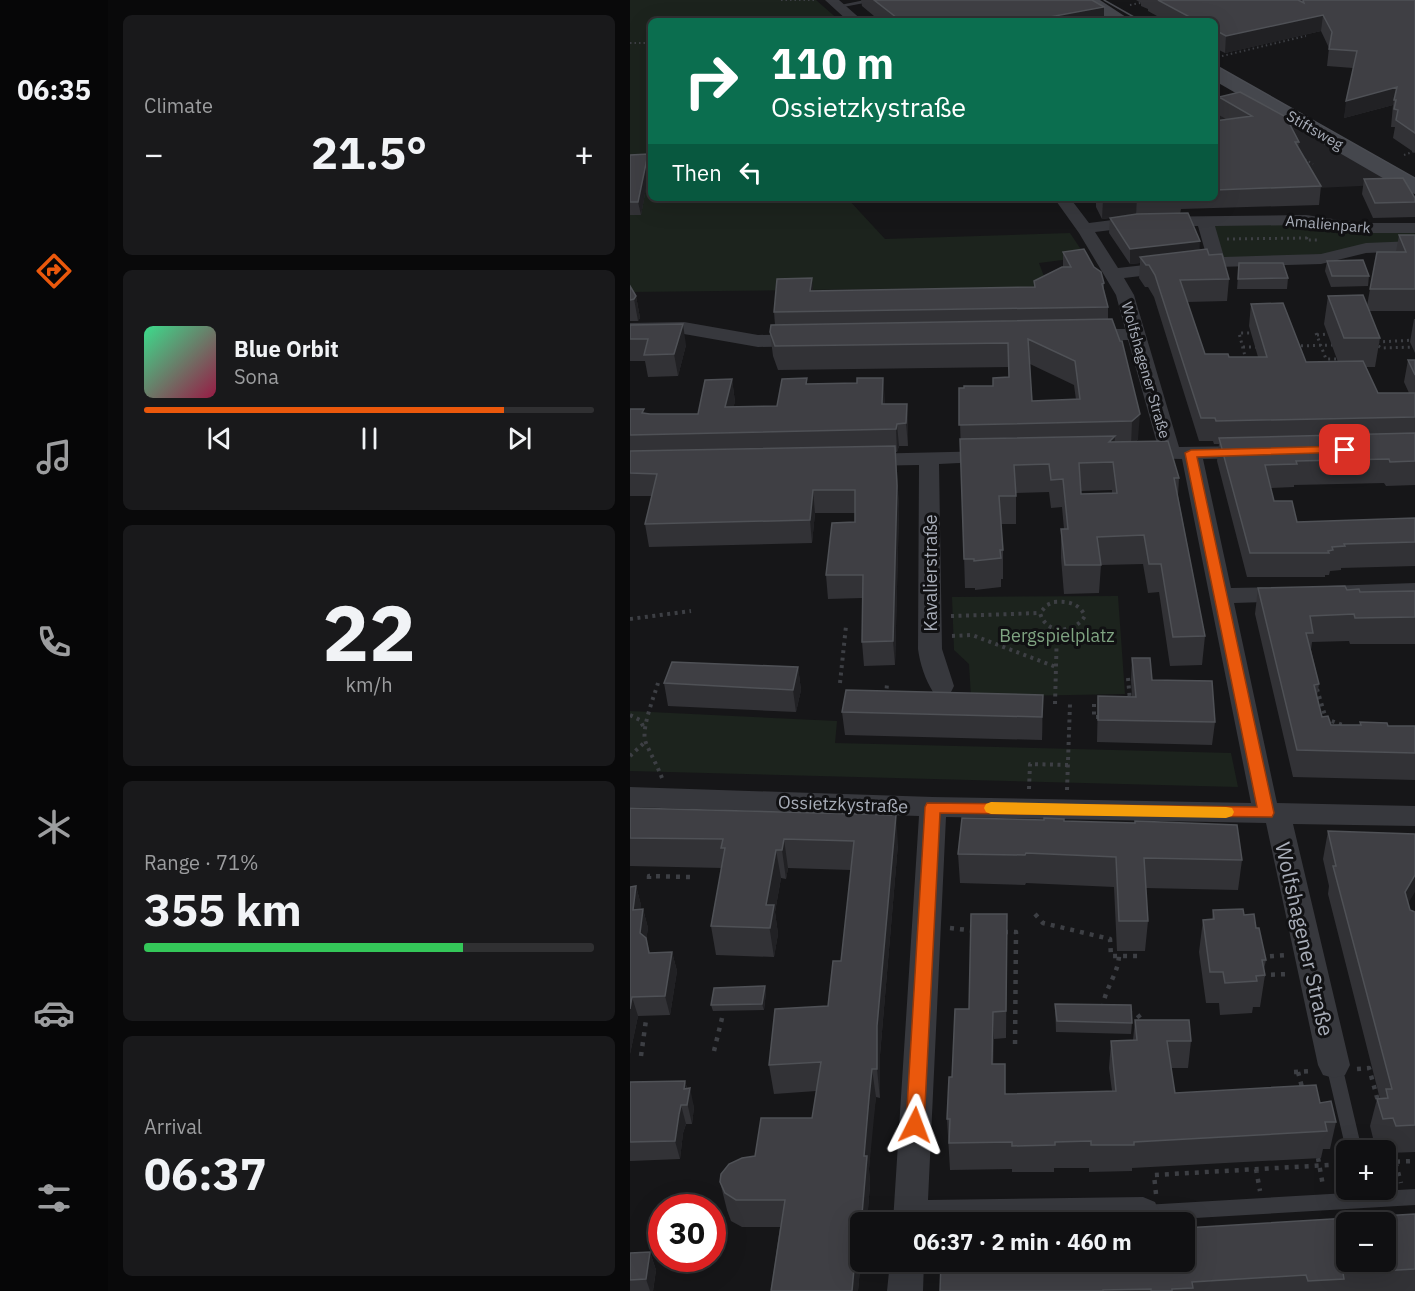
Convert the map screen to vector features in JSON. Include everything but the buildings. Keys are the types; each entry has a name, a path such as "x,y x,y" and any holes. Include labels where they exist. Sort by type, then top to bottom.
{"street":[{"path":"1087,0 1126,13"},
{"path":"835,3 852,18"},
{"name":"Stiftsweg","path":"1219,65 1415,187"},
{"name":"Wolfshagener Straße","path":"1064,201 1085,228 1125,295 1180,453 1221,596 1334,1065"},
{"name":"Amalienpark","path":"1085,228 1136,222 1312,220 1360,228 1415,228"},
{"path":"1205,221 1217,262"},
{"name":"Amalienpark","path":"1113,274 1217,262 1321,259 1366,248 1415,246"},
{"path":"630,329 684,328 758,341 817,340"},
{"path":"1065,335 1137,334"},
{"path":"1121,454 1275,451"},
{"path":"842,461 1017,457"},
{"name":"Kavalierstraße","path":"929,459 930,649 942,686"},
{"path":"1221,596 1415,590"},
{"name":"Ossietzkystraße","path":"630,797 933,807 1058,806 1142,816 1272,813 1415,816"},
{"path":"910,1212 933,807"},
{"path":"994,1212 1149,1199"},
{"path":"905,1291 906,1272"}],"lane":[{"path":"835,3 877,0"},
{"path":"1334,1065 1352,1140"},
{"path":"1149,1199 1327,1202 1338,1200"}],"path":[{"path":"781,0 815,0"},
{"path":"1126,13 1155,0"},
{"path":"1219,65 1306,36"},
{"path":"630,43 648,43"},
{"path":"1404,155 1415,151"},
{"path":"1296,154 1313,164"},
{"path":"1229,239 1306,238 1311,242 1317,239"},
{"path":"1251,333 1239,333 1246,360 1252,360"},
{"path":"1328,334 1317,334 1326,359 1336,358"},
{"path":"1377,345 1378,342 1415,340"},
{"path":"1286,347 1334,345"},
{"path":"1370,345 1377,345 1381,348 1415,347"},
{"path":"1243,347 1257,347"},
{"path":"949,616 1040,613 1047,605 1061,601 1074,604 1083,611 1083,620 1080,624 1068,629 1057,629 1043,622 1040,613"},
{"path":"630,619 691,611"},
{"path":"840,683 846,626"},
{"path":"1055,704 1057,629"},
{"path":"949,636 972,635 1056,667"},
{"path":"1128,678 1131,711"},
{"path":"1315,681 1326,719"},
{"path":"658,683 645,730 645,742 653,753 662,778"},
{"path":"885,703 887,684"},
{"path":"1058,806 1068,765 1070,704"},
{"path":"1094,704 1094,717 1106,718"},
{"path":"630,716 640,720 645,730"},
{"path":"1320,719 1354,727"},
{"path":"630,756 645,742"},
{"path":"1029,789 1030,764 1068,765"},
{"path":"649,879 649,876 690,876"},
{"path":"1035,914 1043,923 1110,939 1111,956 1138,956"},
{"path":"944,928 979,931"},
{"path":"998,932 1016,932 1015,1048"},
{"path":"1251,957 1288,955"},
{"path":"1113,1012 1103,1011 1102,1000 1118,971 1119,956"},
{"path":"1257,975 1292,974"},
{"path":"1124,1013 1137,1014 1150,1031"},
{"path":"714,1051 723,1014"},
{"path":"640,1056 646,1020"},
{"path":"1298,1072 1305,1102"},
{"path":"1318,1158 1327,1202"},
{"path":"1396,1162 1415,1161"},
{"path":"1396,1164 1410,1197"},
{"path":"1149,1199 1154,1175 1336,1165"},
{"path":"1256,1169 1257,1180"}],"shaded area":[{"path":"1258,102 1402,184 1218,193 1218,111"}],"green space":[{"path":"630,0 816,0 837,18 648,18 648,201 850,201 885,239 1070,233 1086,257 1039,263 1048,287 630,292"},
{"path":"1308,222 1415,230 1415,243 1332,254 1224,258 1213,224"},
{"name":"Bergspielplatz","path":"1118,596 1125,694 971,697 969,664 954,650 952,597"},
{"path":"630,711 837,721 835,743 1231,753 1238,787 630,771"}],"tram line":[{"path":"1104,0 1136,18"},
{"path":"1218,67 1415,178"}],"slow traffic":[{"path":"991,808 1226,812"}],"route":[{"path":"915,1125 925,908 933,807 1266,813 1191,453 1345,450"}]}
